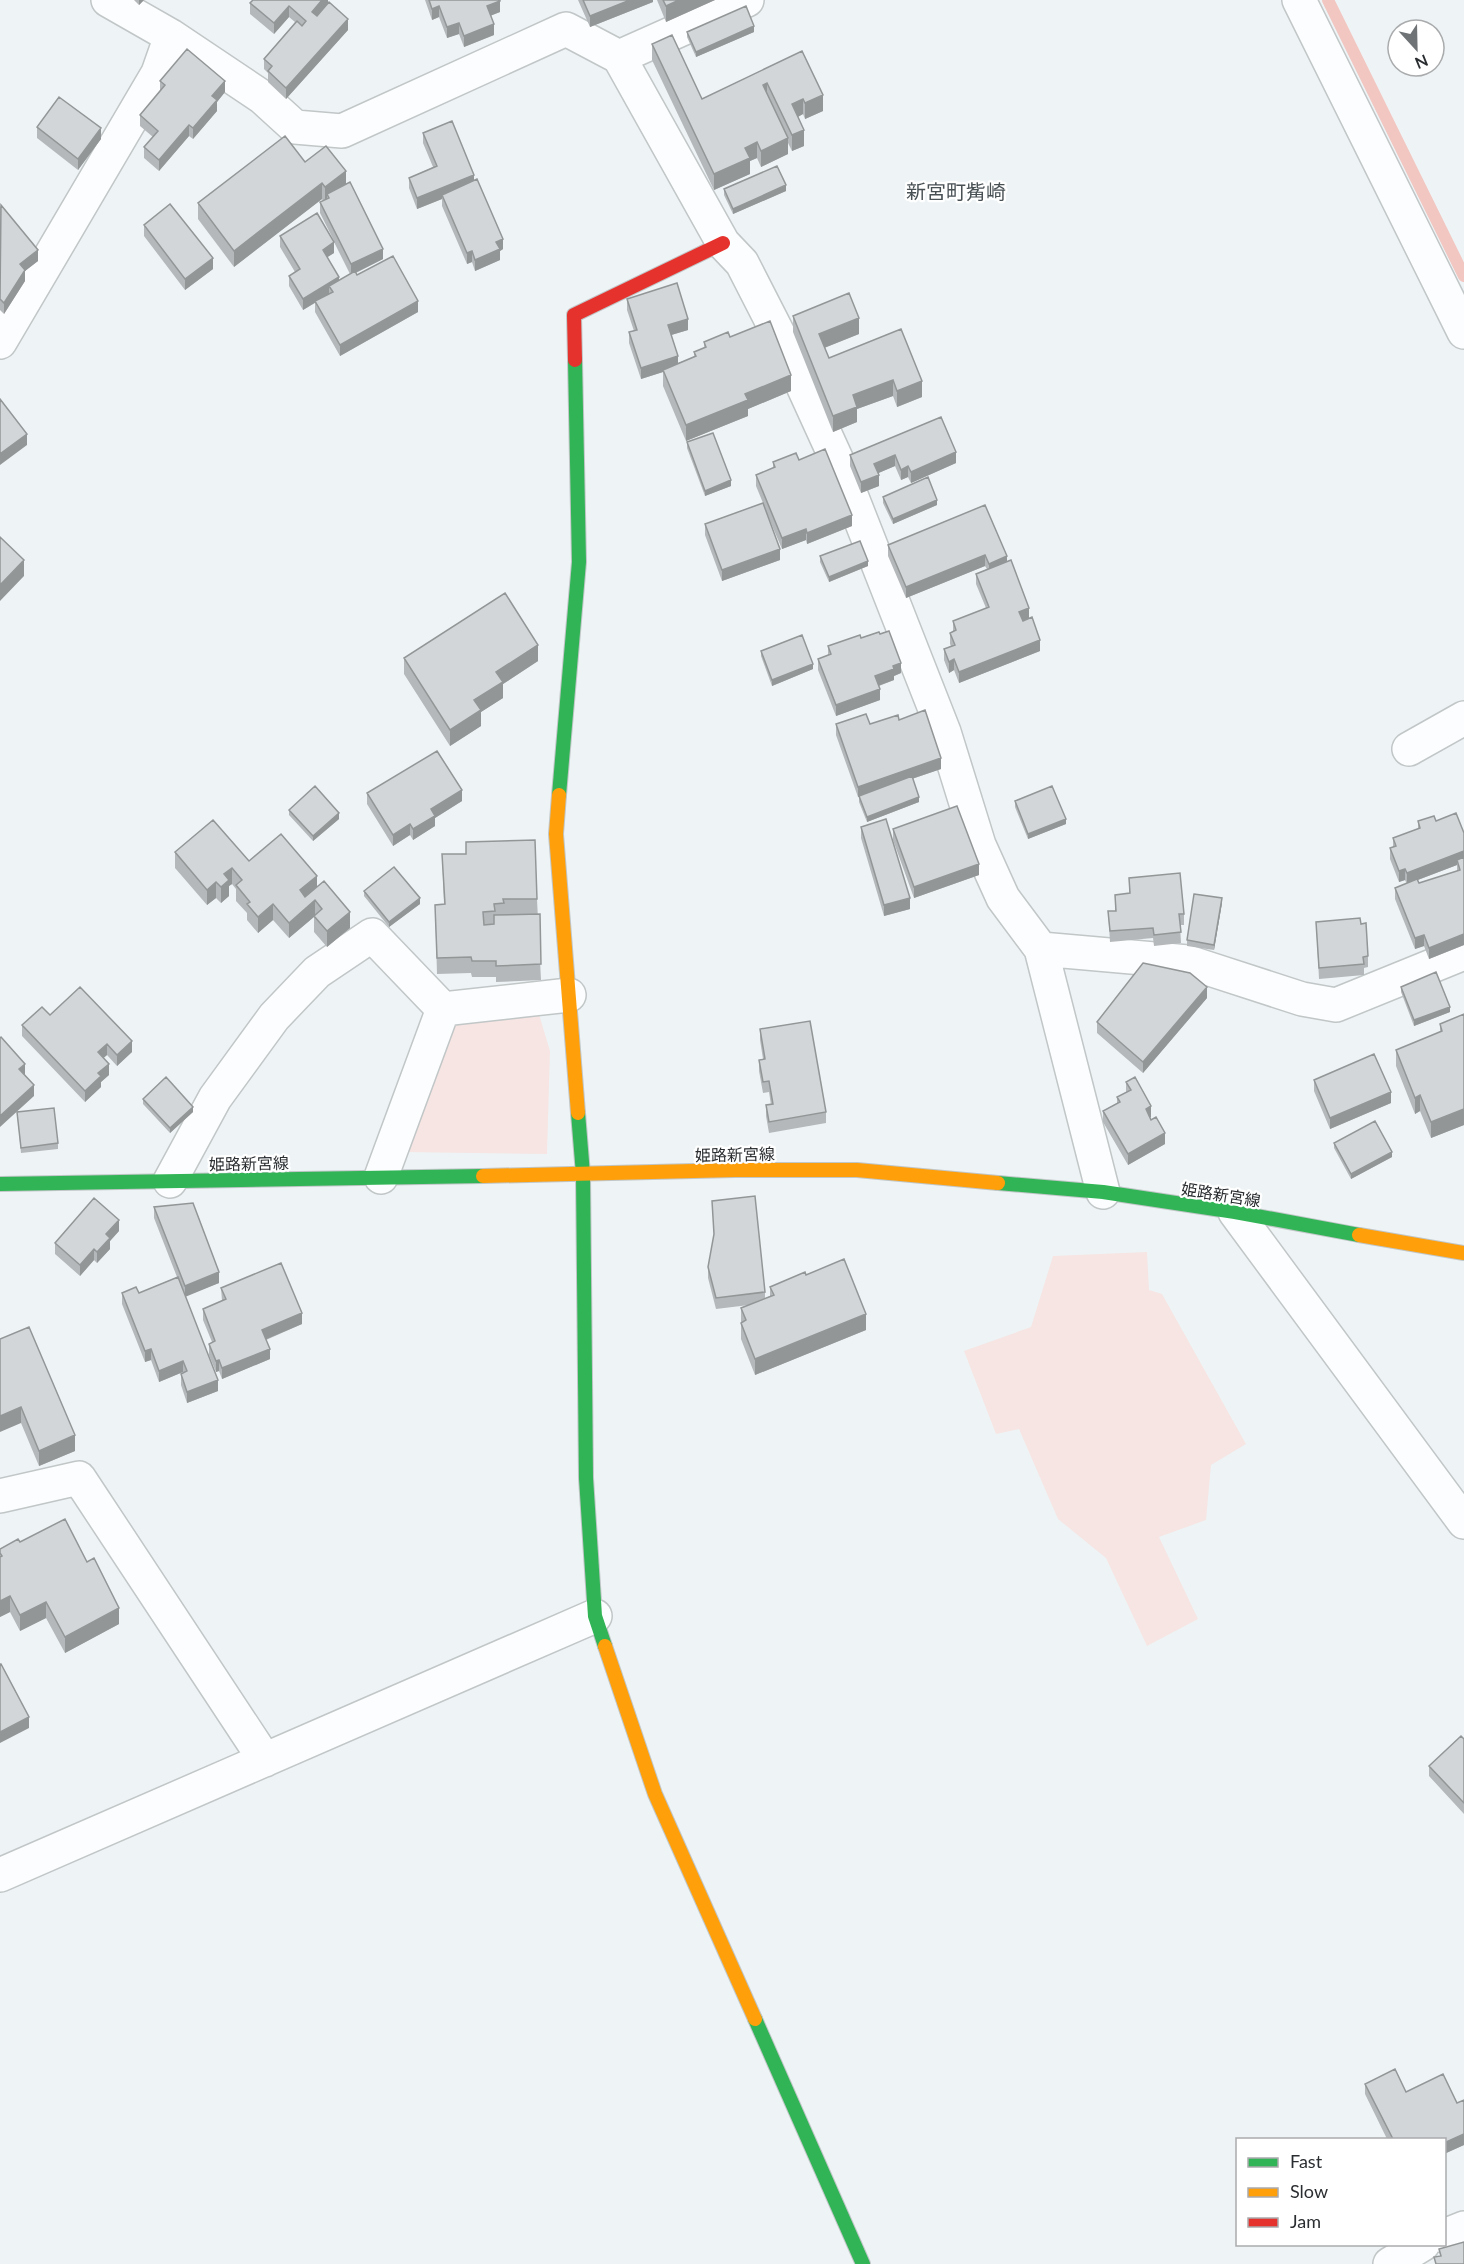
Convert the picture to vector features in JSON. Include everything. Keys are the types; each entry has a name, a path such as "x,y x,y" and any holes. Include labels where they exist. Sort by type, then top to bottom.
{"street":[{"path":"108,0 171,36 262,97 296,128 342,131 566,29 619,57 723,243 742,263 788,353 840,467 944,732 979,845 1003,898 1041,949 1103,1192"},
{"path":"619,57 747,0"},
{"path":"1299,0 1464,332"},
{"path":"0,342 158,73 171,36"},
{"path":"723,243 574,315 579,562 555,834 583,1174 586,1478 595,1617 655,1794 863,2264"},
{"path":"1409,749 1464,718"},
{"path":"170,1181 215,1098 274,1017 317,972 372,935 443,1009"},
{"path":"1041,949 1188,962 1302,999 1336,1005 1464,953"},
{"path":"443,1009 569,995"},
{"path":"381,1178 443,1009"},
{"name":"姫路新宮線","path":"0,1184 735,1170 857,1170 1103,1192 1235,1212 1464,1253"},
{"path":"1235,1212 1464,1522"},
{"path":"0,1496 79,1478 265,1760"},
{"path":"0,1875 595,1617"},
{"path":"1446,2235 1464,2228"},
{"path":"1390,2264 1420,2246"}],"shaded area":[{"path":"538,1011 550,1051 547,1154 400,1152 455,1020"},
{"path":"1147,1252 1149,1290 1162,1294 1246,1444 1211,1465 1206,1520 1159,1537 1198,1619 1147,1646 1106,1558 1058,1519 1019,1429 996,1434 964,1351 1031,1327 1053,1256"}],"building":[{"path":"253,0 322,0 312,12 317,16 329,2 348,19 286,88 268,71 272,66 264,59 297,21 302,26 306,21 289,6 274,23 250,3"},
{"path":"429,0 500,1 487,6 494,24 464,36 459,23 447,27 439,6 432,9"},
{"path":"583,0 630,0 590,16"},
{"path":"663,0 679,0 666,6"},
{"path":"746,6 754,26 696,52 687,32"},
{"path":"672,35 702,99 802,51 823,95 805,103 803,99 792,104 804,130 792,135 767,83 763,85 788,138 761,151 757,142 745,148 750,158 714,174 652,44"},
{"path":"187,49 225,81 212,96 217,100 193,128 189,125 159,160 144,147 158,131 140,115 165,85 160,81"},
{"path":"59,97 101,128 78,159 37,127"},
{"path":"452,121 474,175 417,198 409,178 437,166 423,133"},
{"path":"285,136 305,162 326,146 346,171 325,187 322,183 234,251 198,203"},
{"path":"777,166 786,185 733,209 724,189"},
{"path":"477,179 503,239 496,242 500,249 475,260 472,251 467,253 442,195"},
{"path":"350,182 383,249 351,264 320,202 329,198 327,194"},
{"path":"170,204 213,258 185,279 144,225"},
{"path":"1,205 38,250 20,264 25,270 4,303 0,299"},
{"path":"317,213 334,242 323,250 339,277 303,299 289,276 300,269 280,236"},
{"path":"393,256 418,301 340,345 315,301 333,292 329,286 355,271 357,275"},
{"path":"677,283 688,319 668,325 678,356 641,368 629,332 637,330 627,299"},
{"path":"849,293 859,318 819,334 829,358 901,329 922,381 897,391 893,380 853,395 857,407 833,416 793,316"},
{"path":"770,321 791,375 745,394 748,400 686,425 663,370 696,356 694,352 706,347 704,342 728,332 730,337"},
{"path":"0,399 27,434 0,454"},
{"path":"941,417 956,452 911,472 908,466 901,470 895,455 874,464 879,475 861,482 850,455"},
{"path":"713,433 731,480 705,491 687,442"},
{"path":"825,449 852,515 807,533 806,529 782,538 756,475 775,467 773,462 796,453 799,460"},
{"path":"928,477 937,500 893,519 883,497"},
{"path":"763,503 780,549 722,570 705,524"},
{"path":"985,505 1007,556 989,564 985,555 906,587 888,545"},
{"path":"0,537 24,560 0,585"},
{"path":"860,541 868,561 829,577 820,556"},
{"path":"1011,560 1029,608 1019,612 1023,621 1032,617 1040,640 959,672 954,659 949,662 944,649 955,645 950,633 956,630 953,621 989,607 976,574"},
{"path":"505,593 538,645 496,672 503,682 474,700 481,710 450,730 404,658"},
{"path":"889,631 901,663 893,666 894,669 875,676 880,689 836,705 818,659 831,654 828,646 860,635 861,638"},
{"path":"802,635 813,664 772,680 761,651"},
{"path":"925,710 941,758 858,787 836,724 866,714 870,724 898,715 899,720"},
{"path":"437,751 462,790 431,809 435,816 413,829 410,824 393,835 367,793"},
{"path":"912,776 919,797 867,817 859,796"},
{"path":"315,786 339,813 313,836 289,810"},
{"path":"1052,786 1066,819 1028,834 1015,801"},
{"path":"957,806 979,864 914,887 893,829"},
{"path":"1456,813 1464,833 1464,851 1407,873 1405,869 1399,871 1390,848 1396,846 1393,838 1420,828 1418,821 1434,816 1436,821"},
{"path":"886,819 910,898 884,905 861,827"},
{"path":"213,820 249,861 281,834 317,876 300,890 305,897 324,881 350,912 327,931 314,916 322,909 315,900 289,923 273,904 258,917 247,904 250,902 236,885 242,880 232,868 224,874 229,880 221,887 216,882 207,890 175,852"},
{"path":"535,840 537,899 503,899 504,903 494,904 495,911 483,912 484,925 494,924 494,915 540,914 541,964 496,966 496,961 472,961 471,957 437,958 435,905 445,904 442,854 466,854 466,842"},
{"path":"1464,857 1464,934 1429,948 1424,935 1415,938 1395,888 1417,879 1419,883 1460,870 1457,860"},
{"path":"394,867 420,898 389,922 364,891"},
{"path":"1180,873 1184,914 1179,914 1181,932 1154,935 1153,928 1110,931 1108,911 1116,911 1115,895 1130,893 1129,878"},
{"path":"1194,894 1222,898 1214,945 1187,940"},
{"path":"1360,918 1361,924 1366,923 1368,956 1363,957 1364,964 1319,968 1316,922"},
{"path":"1143,963 1190,973 1207,987 1143,1062 1097,1022"},
{"path":"1436,972 1450,1007 1414,1020 1401,987"},
{"path":"80,987 132,1041 117,1055 107,1044 98,1052 109,1064 98,1073 101,1076 85,1091 22,1025 42,1007 50,1015"},
{"path":"1464,1014 1464,1109 1431,1122 1420,1095 1415,1098 1396,1050 1442,1031 1440,1024"},
{"path":"810,1021 826,1112 769,1122 766,1105 773,1104 769,1081 763,1082 759,1060 765,1059 760,1029"},
{"path":"0,1038 25,1064 19,1069 34,1085 0,1116"},
{"path":"1374,1054 1391,1092 1330,1118 1314,1080"},
{"path":"166,1077 193,1107 170,1128 143,1099"},
{"path":"1135,1077 1151,1106 1146,1109 1151,1120 1156,1117 1165,1133 1128,1154 1103,1111 1120,1102 1117,1097 1131,1090 1126,1082"},
{"path":"54,1108 58,1143 21,1148 17,1112"},
{"path":"1375,1121 1392,1152 1351,1174 1334,1143"},
{"path":"755,1196 765,1292 716,1298 708,1267 714,1234 712,1201"},
{"path":"94,1198 119,1220 106,1234 110,1238 97,1252 94,1249 80,1265 55,1243"},
{"path":"193,1203 219,1272 185,1286 154,1207"},
{"path":"844,1259 866,1314 755,1359 741,1323 746,1320 741,1308 774,1295 770,1287"},
{"path":"281,1263 302,1313 262,1330 270,1349 222,1368 219,1360 216,1361 209,1344 215,1341 203,1309 226,1299 221,1288"},
{"path":"178,1277 218,1380 187,1392 181,1374 187,1371 183,1361 159,1371 151,1349 145,1351 122,1293 136,1287 139,1293"},
{"path":"29,1327 75,1435 39,1451 21,1407 0,1416 0,1339"},
{"path":"65,1519 87,1562 94,1558 119,1608 65,1637 46,1602 20,1615 10,1596 0,1601 0,1557 2,1556 0,1549 18,1539 20,1542"},
{"path":"0,1664 29,1717 0,1732"},
{"path":"1461,1736 1464,1739 1464,1803 1429,1766"},
{"path":"1395,2069 1406,2092 1443,2074 1457,2103 1464,2100 1464,2134 1446,2142 1446,2138 1392,2138 1365,2084"},
{"path":"1464,2242 1464,2264 1436,2264 1434,2257 1441,2256 1439,2249"}],"waterway":[{"path":"1328,0 1464,276"}],"traffic: fast":[{"path":"559,795 579,562 575,360"},
{"path":"578,1113 583,1174 586,1478 595,1616 605,1646"},
{"path":"0,1184 483,1176"},
{"path":"998,1183 1103,1192 1235,1212 1359,1235"},
{"path":"755,2019 863,2264"}],"traffic: slow":[{"path":"559,795 556,834 578,1113"},
{"path":"483,1176 735,1170 857,1170 998,1183"},
{"path":"1359,1235 1464,1253"},
{"path":"605,1646 655,1794 755,2019"}],"traffic: jam":[{"path":"575,360 574,315 723,243"}],"district":[{"name":"新宮町觜崎","path":"956,191"}]}
